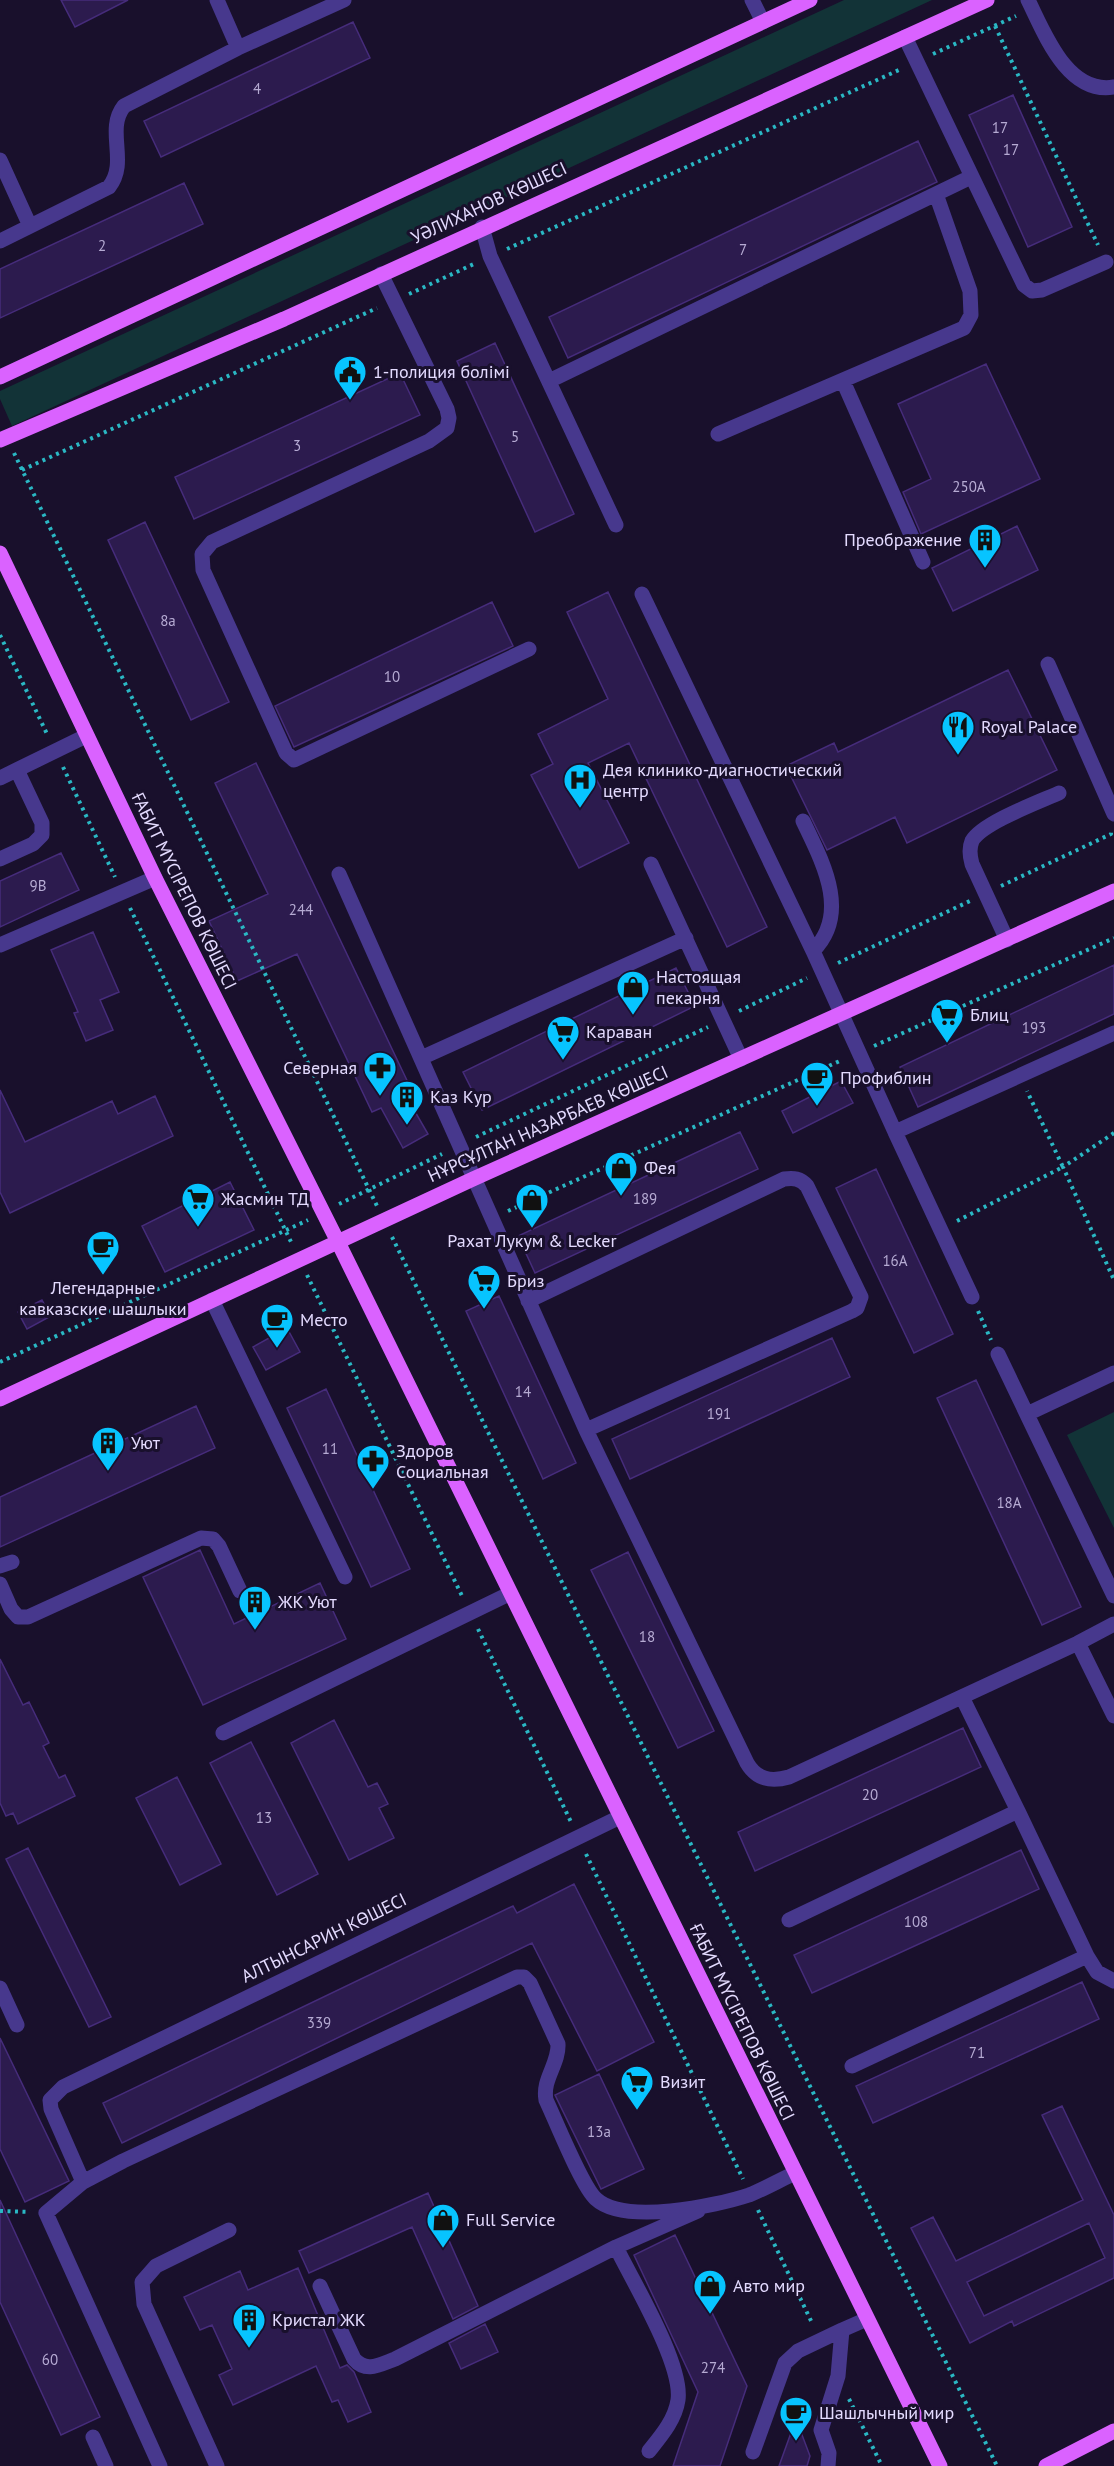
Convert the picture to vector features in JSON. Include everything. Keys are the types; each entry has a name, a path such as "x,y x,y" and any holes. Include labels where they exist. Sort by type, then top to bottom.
{"main road":[{"path":"0,377 810,0"},
{"name":"УӘЛИХАНОВ КӨШЕСІ","path":"3,439 284,319 482,227 987,0"},
{"name":"ҒАБИТ МҮСІРЕПОВ КӨШЕСІ","path":"0,553 155,878 338,1242 509,1594 940,2466"},
{"name":"НҰРСҰЛТАН НАЗАРБАЕВ КӨШЕСІ","path":"0,1399 473,1179 1114,893"},
{"path":"1046,2466 1114,2431"}],"street":[{"path":"217,0 238,48"},
{"path":"0,241 102,192 114,180 119,163 117,114 124,106 238,48 344,0"},
{"path":"752,0 763,22"},
{"path":"1030,4 1050,45 1070,72 1096,85 1114,87"},
{"path":"905,37 1020,279 1028,288 1037,291 1048,288 1106,262"},
{"path":"0,160 30,226"},
{"path":"549,381 971,177"},
{"path":"718,434 959,331 969,322 972,306 970,291 936,194"},
{"path":"482,227 490,256 616,525"},
{"path":"381,274 447,409 449,418 447,428 429,441 212,542 202,554 203,570 286,753 294,760 529,649"},
{"path":"843,381 923,562"},
{"path":"642,594 813,951 972,1297"},
{"path":"1048,664 1114,814"},
{"path":"0,778 86,736"},
{"path":"0,859 33,844 42,835 42,823 17,770"},
{"path":"1007,940 970,857 972,841 986,829 1059,793"},
{"path":"803,821 824,866 832,896 826,934 813,951"},
{"path":"651,864 741,1059"},
{"path":"339,874 586,1430 741,1752 755,1774 771,1780 789,1777 1078,1643 1114,1624"},
{"path":"0,945 155,878"},
{"path":"421,1058 686,938"},
{"path":"895,1132 1114,1033"},
{"path":"528,1301 784,1179 794,1178 801,1180 807,1186 861,1297 857,1308 852,1311 586,1430"},
{"path":"212,1300 345,1577"},
{"path":"998,1354 1114,1596"},
{"path":"1027,1414 1114,1373"},
{"path":"0,1584 11,1609 18,1617 28,1617 201,1538 213,1539 219,1546 240,1590"},
{"path":"223,1733 509,1594"},
{"path":"1078,1643 1114,1716"},
{"path":"962,1697 1087,1956 1097,1972 1114,1980"},
{"path":"789,1920 1018,1811"},
{"name":"АЛТЫНСАРИН КӨШЕСІ","path":"83,2182 54,2117 50,2100 63,2087 620,1817"},
{"path":"852,2066 1087,1956"},
{"path":"160,2466 46,2212 83,2182 520,1976 530,1983 558,2044 558,2052 545,2085 546,2100 595,2199 612,2207 638,2211 707,2207"},
{"path":"0,1989 17,2025"},
{"path":"320,2286 354,2359 366,2368 372,2367 395,2359 616,2247 707,2207 750,2194 795,2173"},
{"path":"217,2466 144,2304 142,2282 156,2266 229,2230"},
{"path":"616,2247 664,2346 678,2385 675,2413 649,2451"},
{"path":"753,2452 786,2363 798,2351 867,2319"},
{"path":"828,2466 829,2453 821,2430 838,2376 842,2331"},
{"path":"93,2438 106,2466"}],"path":[{"path":"22,470 995,26 1030,4"},
{"path":"995,26 1106,262"},
{"path":"3,439 22,470 384,1220 997,2466"},
{"path":"0,1362 322,1213 821,971 1111,834 1114,814"},
{"path":"491,1219 1114,938"},
{"path":"1020,1077 1114,1280"},
{"path":"940,1229 1063,1167 1114,1133"},
{"path":"972,1297 998,1354"},
{"path":"0,2211 46,2212"}],"green space":[{"path":"844,0 932,0 12,426 0,399 0,391"},
{"path":"1114,1412 1114,1528 1067,1435"}],"building":[{"path":"61,0 128,0 75,27"},
{"path":"353,22 370,58 161,157 144,121"},
{"path":"1013,95 1072,227 1028,247 969,115"},
{"path":"918,141 937,182 568,358 549,317"},
{"path":"184,183 203,224 0,318 0,269"},
{"path":"495,343 574,514 535,532 457,361"},
{"path":"986,364 1040,479 921,534 903,492 931,479 898,404"},
{"path":"400,373 420,415 194,519 175,477"},
{"path":"145,522 229,702 191,720 108,540"},
{"name":"Преображение","path":"1017,526 1038,570 953,611 932,568"},
{"path":"608,592 767,927 727,947 629,743 588,763 629,843 579,868 531,775 553,764 538,734 608,699 567,612"},
{"path":"492,602 513,646 294,747 275,706"},
{"name":"Royal Palace","path":"1008,670 1057,770 907,843 895,817 827,850 786,766 834,743 838,752"},
{"path":"256,763 413,1093 406,1096 428,1134 403,1148 381,1108 372,1112 297,954 237,981 209,921 268,894 215,783"},
{"path":"61,853 79,890 0,927 0,881"},
{"path":"93,932 119,992 100,1000 113,1030 86,1041 74,1013 78,1012 51,950"},
{"path":"1114,965 1114,1014 918,1107 900,1067"},
{"path":"676,968 695,1006 482,1110 463,1072"},
{"name":"Профиблин","path":"841,1081 853,1103 793,1133 782,1111"},
{"path":"0,1090 25,1142 112,1101 118,1114 155,1096 173,1136 10,1213 0,1192"},
{"path":"740,1132 758,1169 535,1273 518,1236"},
{"path":"876,1169 953,1334 914,1353 836,1188"},
{"name":"Жасмин ТД","path":"230,1182 254,1230 165,1272 142,1226"},
{"path":"499,1296 576,1463 543,1479 466,1311"},
{"path":"42,1300 51,1316 27,1329 18,1312"},
{"path":"287,1328 300,1352 266,1370 253,1347"},
{"path":"832,1338 850,1377 630,1479 612,1439"},
{"path":"976,1380 1081,1607 1042,1625 937,1398"},
{"path":"326,1389 410,1569 371,1587 287,1408"},
{"name":"Уют","path":"196,1406 215,1448 0,1547 0,1497"},
{"name":"ЖК Уют","path":"200,1550 234,1624 320,1583 346,1639 203,1705 143,1577"},
{"path":"628,1552 714,1731 678,1748 591,1570"},
{"path":"0,1659 23,1705 29,1702 49,1743 43,1746 59,1778 65,1775 75,1796 18,1824 13,1813 6,1816 0,1803"},
{"path":"334,1720 368,1787 377,1783 388,1804 379,1808 394,1838 349,1860 291,1743"},
{"path":"963,1728 981,1767 755,1871 738,1832"},
{"path":"251,1742 318,1874 277,1895 210,1763"},
{"path":"177,1777 221,1864 180,1885 136,1798"},
{"path":"28,1848 111,2017 89,2027 6,1859"},
{"path":"1021,1850 1039,1889 812,1993 794,1955"},
{"path":"574,1884 654,2042 597,2071 532,1943 122,2143 103,2103 513,1906 517,1913"},
{"path":"1082,1982 1099,2019 873,2123 856,2086"},
{"path":"0,2038 69,2181 25,2202 0,2149"},
{"path":"599,2074 644,2169 601,2189 555,2095"},
{"path":"1062,2106 1114,2215 1114,2278 1014,2326 1012,2321 970,2343 911,2228 933,2217 956,2261 1083,2200 1042,2115","holes":["1089,2223 1105,2258 984,2316 967,2282"]},
{"path":"428,2193 478,2306 453,2319 412,2227 309,2273 299,2251"},
{"path":"0,2200 100,2417 61,2435 0,2302"},
{"path":"675,2235 747,2386 720,2466 673,2466 698,2392 634,2255"},
{"path":"298,2268 340,2368 347,2365 354,2372 371,2412 348,2422 338,2400 332,2402 316,2366 233,2405 219,2375 232,2369 212,2325 200,2330 184,2297 240,2271 248,2290"},
{"path":"485,2324 498,2352 461,2369 449,2343"},
{"name":"Шашлычный мир","path":"796,2419 810,2456 807,2466 779,2466"}],"place":[{"name":"1-полиция болiмi","path":"350,401"},
{"name":"Преображение","path":"985,569"},
{"name":"Royal Palace","path":"958,756"},
{"name":"Дея клинико-диагностический центр","path":"580,809"},
{"name":"Настоящая пекарня","path":"633,1016"},
{"name":"Блиц","path":"947,1044"},
{"name":"Караван","path":"563,1061"},
{"name":"Северная","path":"380,1097"},
{"name":"Профиблин","path":"817,1107"},
{"name":"Каз Кур","path":"407,1126"},
{"name":"Фея","path":"621,1197"},
{"name":"Жасмин ТД","path":"198,1228"},
{"name":"Рахат Лукум & Lecker","path":"532,1229"},
{"name":"Легендарные кавказские шашлыки","path":"103,1276"},
{"name":"Бриз","path":"484,1310"},
{"name":"Место","path":"277,1349"},
{"name":"Уют","path":"108,1472"},
{"name":"Здоров Социальная","path":"373,1490"},
{"name":"ЖК Уют","path":"255,1631"},
{"name":"Визит","path":"637,2111"},
{"name":"Full Service","path":"443,2249"},
{"name":"Авто мир","path":"710,2315"},
{"name":"Кристал ЖК","path":"249,2349"},
{"name":"Шашлычный мир","path":"796,2442"}]}
